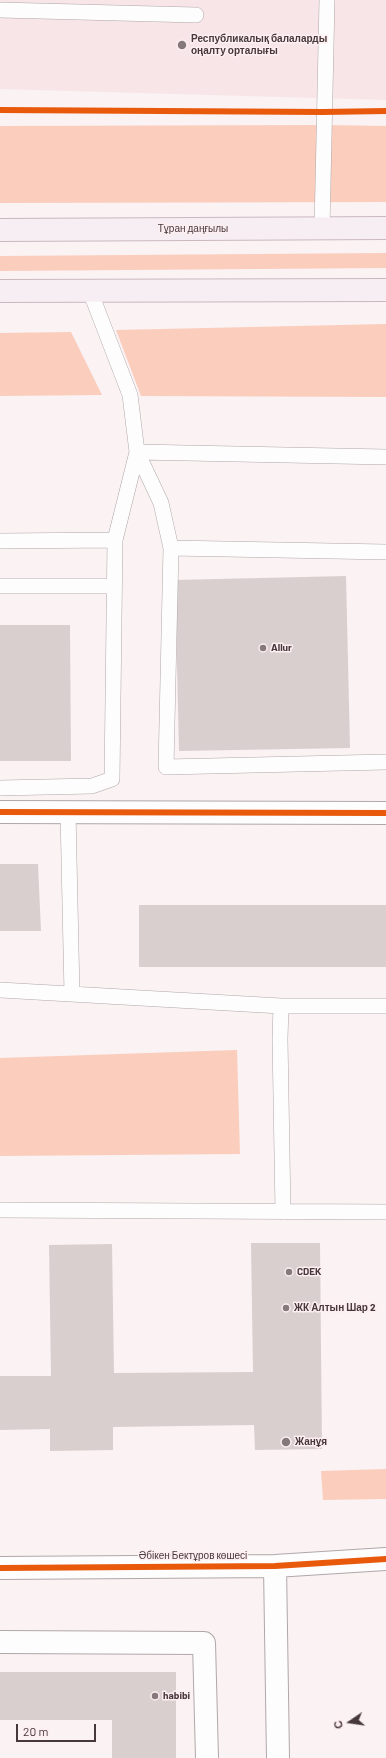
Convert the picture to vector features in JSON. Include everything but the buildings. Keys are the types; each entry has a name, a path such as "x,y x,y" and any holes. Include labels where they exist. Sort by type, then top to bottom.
{"main road":[{"name":"Тұран даңғылы","path":"0,230 386,228"},
{"path":"0,292 386,290"}],"street":[{"path":"0,812 386,813"},
{"name":"Әбікен Бектұров көшесі","path":"0,1568 275,1566 386,1559"},
{"path":"275,1566 278,1758"},
{"path":"0,1642 204,1643 207,1758"}],"lane":[{"path":"322,229 327,0"},
{"path":"0,10 196,15"},
{"path":"90,291 130,395 137,452 161,503 171,548 166,768 386,762"},
{"path":"137,452 386,456"},
{"path":"0,788 92,786 112,778 115,540 137,452"},
{"path":"0,541 115,540"},
{"path":"171,548 386,552"},
{"path":"0,586 114,586"},
{"path":"68,812 72,994"},
{"path":"0,990 281,1006 386,1006"},
{"path":"281,1006 280,1039 283,1212"},
{"path":"0,1210 386,1212"}],"shaded area":[{"name":"Республикалық балаларды оңалту орталығы","path":"0,0 386,0 386,100 0,89"},
{"path":"0,126 386,126 386,202 0,203"},
{"path":"386,253 386,268 0,271 0,256"},
{"path":"386,324 386,397 141,396 116,330"},
{"path":"71,332 102,395 0,396 0,333"},
{"path":"237,1050 240,1154 0,1156 0,1058"},
{"path":"386,1469 386,1499 323,1500 321,1471"}],"cycle path":[{"path":"0,110 386,111"},
{"path":"0,812 386,813"},
{"path":"0,1568 275,1566 386,1559"}],"place":[{"name":"Республикалық балаларды оңалту орталығы","path":"182,45"},
{"name":"Allur","path":"263,648"},
{"name":"CDEK","path":"289,1272"},
{"name":"ЖК Алтын Шар 2","path":"286,1308"},
{"name":"Жанұя","path":"286,1442"},
{"name":"habibi","path":"155,1696"}]}
